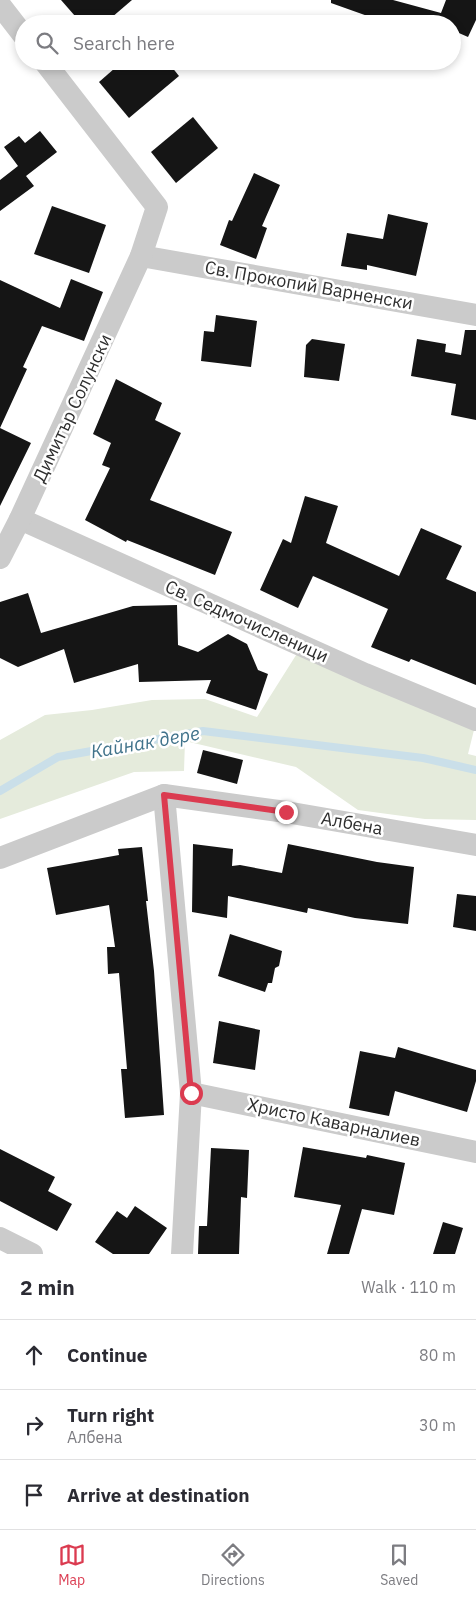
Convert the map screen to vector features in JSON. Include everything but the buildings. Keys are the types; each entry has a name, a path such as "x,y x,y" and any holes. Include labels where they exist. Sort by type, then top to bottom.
{"street":[{"path":"0,5 15,24"},
{"name":"Димитър Солунски","path":"0,558 141,256 157,207 51,70"},
{"name":"Св. Прокопий Варненски","path":"141,256 476,314"},
{"name":"Св. Седмочисленици","path":"20,518 365,674 476,720"},
{"path":"164,795 191,1093 182,1254"},
{"name":"Албена","path":"0,858 164,795 286,812 476,845"},
{"name":"Христо Каварналиев","path":"191,1093 476,1152"},
{"path":"0,1238 32,1254"}],"green space":[{"path":"298,652 474,730 468,754 476,756 476,820 425,819 358,810 296,767 185,741 184,771 134,772 0,819 0,740 45,715 92,710 152,700 205,699 257,717"}],"waterway":[{"name":"Кайнак дере","path":"0,791 58,757 203,731 423,758 476,770"}],"route":[{"path":"191,1093 164,795 286,812"}]}
